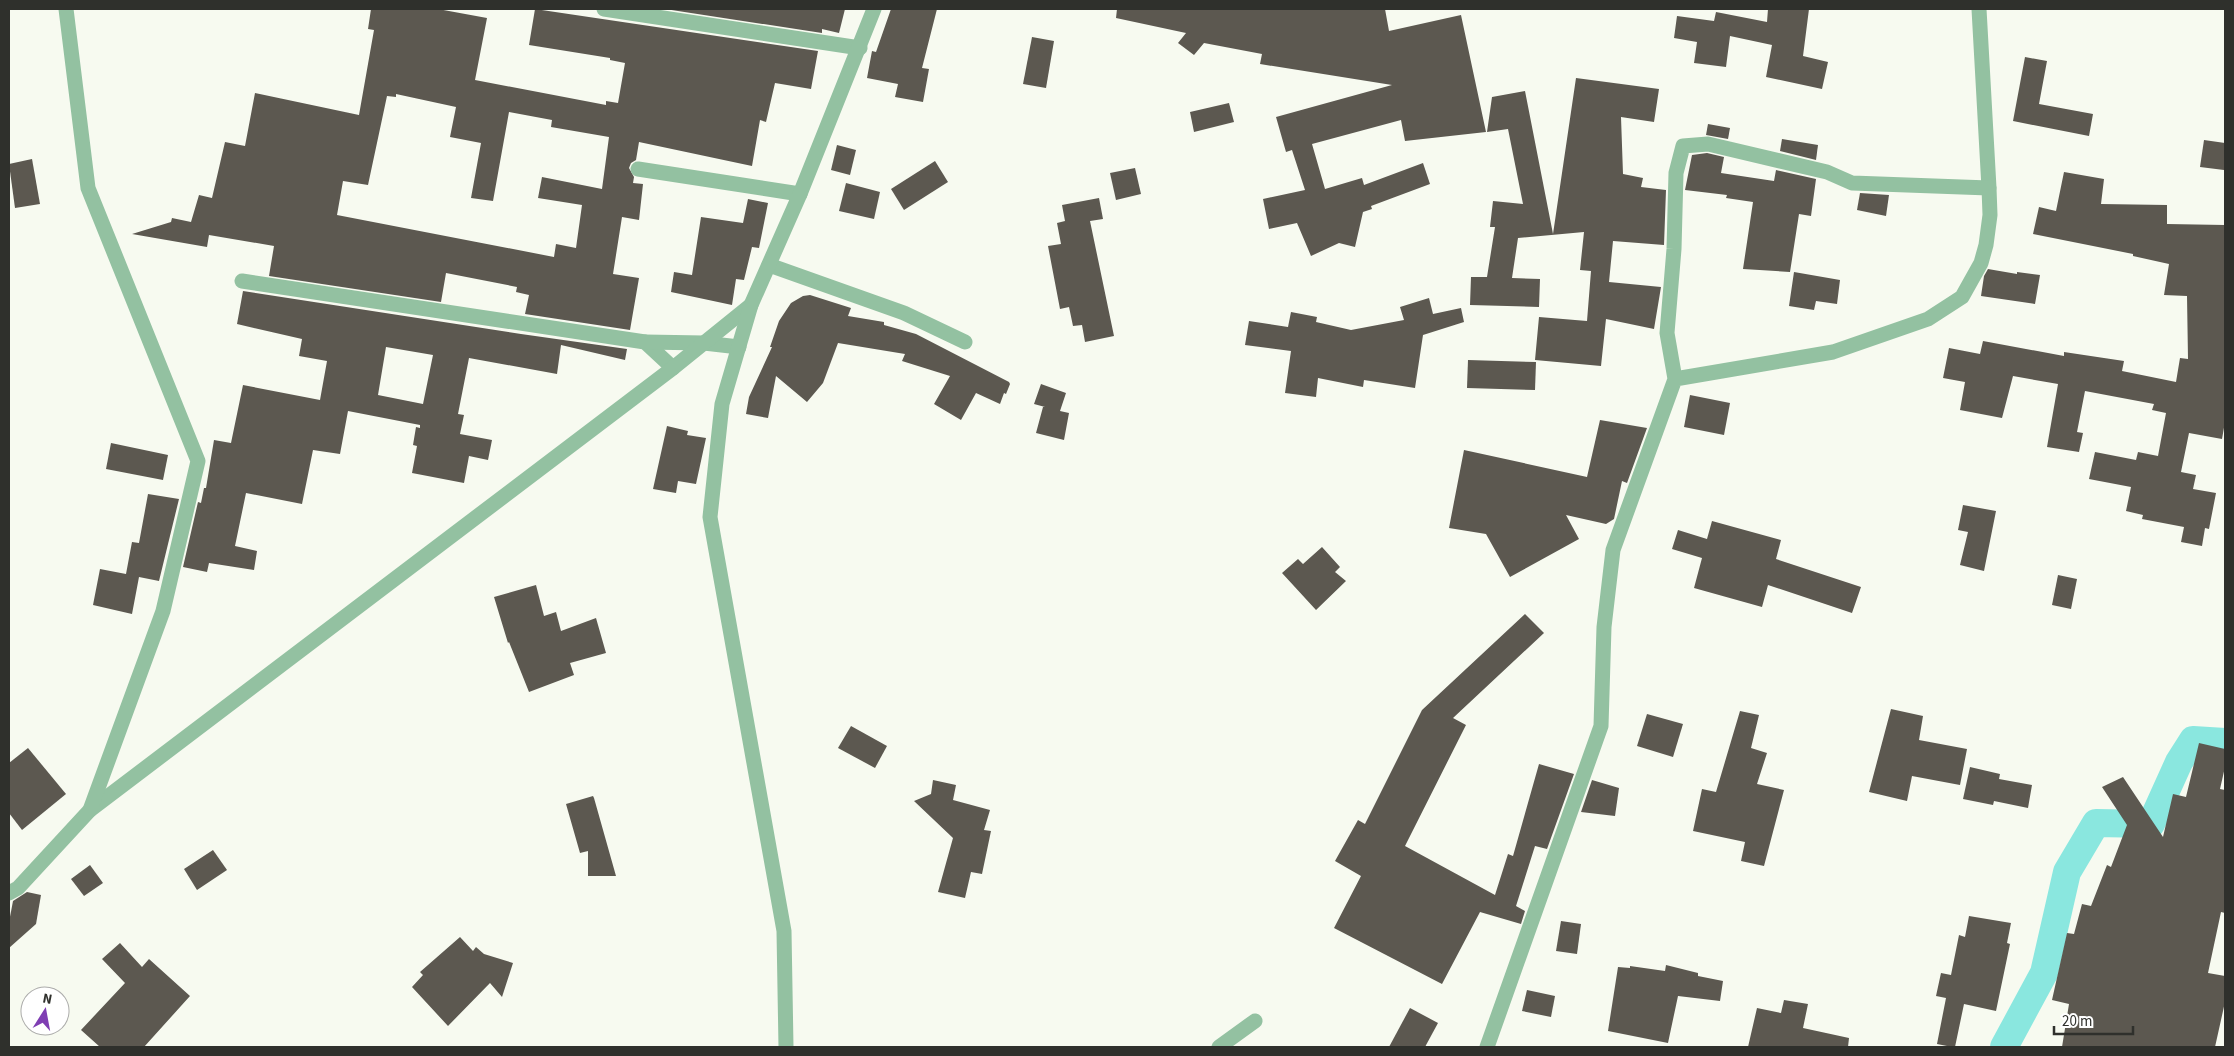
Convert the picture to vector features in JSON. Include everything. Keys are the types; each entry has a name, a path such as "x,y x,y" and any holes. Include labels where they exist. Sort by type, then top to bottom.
{"street":[{"path":"66,9 88,188 198,461 163,611 90,810"},
{"path":"604,9 860,48"},
{"path":"786,1047 784,931 710,517 722,404 751,305 800,194 874,9"},
{"path":"1675,380 1833,352 1928,319 1962,297 1981,263 1986,245 1990,215 1979,9"},
{"path":"1487,1047 1601,726 1604,627 1613,550 1675,380 1667,333 1674,249 1676,172 1683,146 1708,144 1826,172 1852,183 1989,188"},
{"path":"638,170 800,194"},
{"path":"769,265 904,313 965,342"},
{"path":"242,282 645,342 704,343 739,347"},
{"path":"9,893 18,888 90,810 674,368 751,305"},
{"path":"645,342 674,368"},
{"path":"1219,1047 1255,1021"}],"building":[{"path":"371,9 438,9 487,18 475,80 606,105 606,101 618,103 625,63 610,60 610,58 529,45 535,9 818,51 811,89 775,83 766,122 760,120 752,166 639,142 636,160 631,163 629,168 634,177 633,183 643,184 639,220 622,217 613,274 639,278 630,330 525,314 529,295 516,292 517,287 446,273 441,302 269,276 274,246 209,235 207,247 132,234 171,222 172,218 191,222 199,195 212,198 225,142 245,146 255,93 359,115 374,30 368,29","holes":["396,94 456,107 450,137 481,143 471,198 493,201 509,112 552,120 551,127 609,137 602,189 542,177 538,198 582,205 576,248 556,244 554,257 337,215 343,181 368,185 387,96 396,97"]},
{"path":"665,9 845,9 839,33 822,29 822,33"},
{"path":"891,9 937,9 922,68 929,69 923,102 895,97 898,84 867,78 872,51 876,52"},
{"path":"1117,9 1385,9 1389,31 1461,15 1486,132 1405,141 1401,120 1312,144 1325,189 1362,178 1364,185 1423,163 1430,184 1371,206 1372,209 1363,212 1355,247 1339,243 1311,256 1297,223 1269,229 1263,199 1305,190 1292,150 1286,152 1276,117 1392,85 1260,64 1262,54 1204,43 1194,55 1178,43 1186,33 1116,18"},
{"path":"1768,9 1809,9 1803,56 1828,62 1822,89 1766,77 1772,45 1730,36 1726,67 1694,63 1697,42 1674,38 1677,16 1714,21 1716,12 1767,22"},
{"path":"1032,37 1054,41 1046,88 1023,84"},
{"path":"2025,57 2047,61 2039,104 2093,114 2089,136 2013,121"},
{"path":"1576,78 1659,89 1654,122 1621,117 1623,174 1643,178 1641,187 1666,190 1664,245 1613,241 1609,282 1661,287 1654,329 1606,319 1601,366 1535,360 1539,317 1587,321 1591,271 1580,270 1584,232 1518,238 1512,278 1540,279 1539,307 1470,305 1471,277 1487,277 1495,227 1490,227 1493,201 1523,204 1508,129 1487,132 1492,97 1525,91 1553,234"},
{"path":"1229,103 1234,122 1194,132 1190,112"},
{"path":"1708,124 1730,128 1728,139 1706,135"},
{"path":"1782,139 1818,145 1816,160 1780,151"},
{"path":"2204,140 2225,143 2224,170 2200,167"},
{"path":"837,145 856,150 850,175 831,170"},
{"path":"1707,153 1724,157 1721,173 1774,181 1776,170 1816,179 1811,216 1799,214 1790,272 1743,269 1753,202 1726,198 1727,195 1685,190 1692,155"},
{"path":"32,159 40,204 15,208 9,164"},
{"path":"935,161 948,182 904,210 891,189"},
{"path":"1135,168 1141,194 1116,200 1110,173"},
{"path":"2064,172 2104,179 2101,204 2167,205 2167,224 2225,225 2225,422 2222,439 2189,433 2181,472 2196,475 2193,489 2216,493 2209,529 2205,528 2202,546 2181,542 2184,527 2142,519 2143,515 2126,511 2131,487 2089,479 2095,452 2136,460 2138,452 2158,456 2166,413 2152,410 2154,404 2085,391 2077,432 2083,433 2079,452 2047,447 2058,384 2013,376 2002,418 1960,410 1965,382 1943,378 1949,348 1980,354 1983,341 2064,356 2064,352 2124,361 2122,371 2176,382 2180,358 2188,359 2187,296 2164,295 2169,264 2133,256 2133,254 2033,234 2039,207 2056,211"},
{"path":"846,183 880,192 874,219 839,211"},
{"path":"1860,193 1889,195 1886,216 1857,210"},
{"path":"1099,198 1103,219 1090,221 1114,336 1085,342 1082,325 1073,326 1069,307 1060,309 1048,246 1061,244 1057,223 1065,221 1062,205"},
{"path":"748,199 768,203 759,248 752,247 744,280 736,279 732,305 671,292 674,272 692,275 701,217 743,223"},
{"path":"1988,269 2017,274 2017,272 2040,275 2035,304 1981,296 1984,276"},
{"path":"1794,272 1840,280 1837,304 1816,301 1814,310 1789,306"},
{"path":"243,291 627,349 625,360 561,345 557,374 469,358 458,414 464,415 460,434 492,440 488,460 469,456 464,483 412,473 417,446 413,445 416,427 420,428 420,425 348,411 340,454 313,450 302,504 246,493 235,546 257,551 254,570 209,563 207,572 183,567 198,502 201,503 204,488 206,488 214,440 231,443 243,385 320,400 327,361 299,356 302,339 237,324","holes":["386,347 433,355 423,404 378,395"]},
{"path":"810,295 851,308 848,316 884,322 884,325 916,334 1009,382 1006,394 1004,393 1000,404 976,393 961,420 934,404 950,376 902,361 905,354 838,343 823,383 807,402 776,376 768,418 746,414 749,397 772,347 770,347 779,321 791,303 803,296"},
{"path":"1429,298 1433,314 1461,308 1464,322 1423,335 1415,388 1364,380 1363,387 1318,378 1316,397 1285,393 1291,351 1245,345 1249,321 1288,327 1291,312 1317,317 1316,322 1351,330 1404,320 1400,307"},
{"path":"1468,360 1536,362 1535,390 1467,388"},
{"path":"1041,384 1066,393 1060,411 1069,413 1064,440 1036,433 1043,407 1045,407 1034,404"},
{"path":"1690,395 1730,403 1724,435 1684,427"},
{"path":"1600,420 1647,428 1627,483 1622,481 1614,519 1606,524 1566,515 1579,539 1510,577 1486,534 1449,528 1464,450 1587,477"},
{"path":"667,426 688,431 687,435 706,438 696,484 678,481 676,493 653,489"},
{"path":"111,443 168,455 163,480 106,469"},
{"path":"148,494 179,499 159,581 139,577 132,614 93,605 100,569 126,574 132,542 139,543"},
{"path":"1963,505 1996,511 1984,571 1960,565 1968,532 1958,530"},
{"path":"1712,521 1781,540 1776,559 1861,587 1852,613 1768,585 1762,607 1694,588 1702,558 1672,549 1678,530 1707,539"},
{"path":"1322,547 1340,567 1335,572 1346,581 1316,610 1282,573 1298,559 1303,564"},
{"path":"2058,575 2077,579 2071,609 2052,605"},
{"path":"536,585 544,616 556,612 561,631 596,618 606,653 570,663 574,675 529,692 508,643 494,597"},
{"path":"1525,614 1544,633 1453,718 1466,725 1405,846 1495,895 1508,854 1513,856 1539,764 1574,774 1547,849 1535,846 1516,906 1525,911 1521,924 1480,912 1442,984 1334,928 1361,876 1335,861 1358,820 1365,824 1422,710"},
{"path":"1891,709 1923,716 1919,740 1967,749 1960,785 1912,776 1907,801 1869,792"},
{"path":"1740,711 1759,715 1751,748 1767,753 1757,784 1784,790 1764,866 1741,861 1745,842 1693,831 1702,789 1716,792"},
{"path":"1647,714 1683,724 1673,757 1637,746"},
{"path":"851,726 887,746 875,768 838,748"},
{"path":"2199,743 2225,749 2225,767 2220,789 2225,790 2225,913 2221,912 2208,973 2225,976 2225,1002 2215,1047 2062,1047 2069,1004 2052,1000 2067,933 2074,934 2082,904 2091,906 2107,865 2111,867 2127,825 2102,787 2123,777 2163,837 2173,794 2186,797"},
{"path":"28,748 66,794 22,830 9,813 9,763"},
{"path":"1970,767 2000,774 1999,779 2032,785 2028,808 1994,801 1993,805 1963,799"},
{"path":"933,780 956,785 953,800 990,810 984,830 991,831 982,874 971,872 965,898 938,892 953,838 914,801 931,794"},
{"path":"1592,780 1619,788 1615,816 1581,812"},
{"path":"593,796 616,876 588,876 588,851 580,853 566,804"},
{"path":"213,850 227,870 197,890 184,869"},
{"path":"90,865 103,883 84,896 71,879"},
{"path":"27,892 41,895 36,924 9,948 9,922 13,901"},
{"path":"1969,916 2011,923 2007,943 2010,944 1996,1011 1964,1004 1955,1047 1952,1047 1937,1044 1946,998 1936,996 1941,973 1951,975 1959,935 1965,937"},
{"path":"1561,921 1581,924 1577,954 1556,951"},
{"path":"460,937 473,951 476,947 484,954 513,963 502,997 490,983 448,1026 412,987 423,975 420,972"},
{"path":"120,943 142,967 149,959 190,996 144,1047 100,1047 81,1030 125,983 102,959"},
{"path":"1666,965 1698,973 1698,976 1723,981 1720,1001 1678,996 1668,1043 1608,1031 1618,967 1630,968 1630,966 1665,971"},
{"path":"1527,990 1555,996 1551,1017 1522,1011"},
{"path":"1784,1000 1808,1004 1803,1028 1849,1038 1848,1047 1748,1047 1757,1008 1781,1013"},
{"path":"1410,1008 1438,1023 1425,1047 1389,1047"}],"waterway":[{"path":"2004,1047 2044,973 2067,872 2096,823 2151,824 2179,762 2193,740 2225,742"}]}
